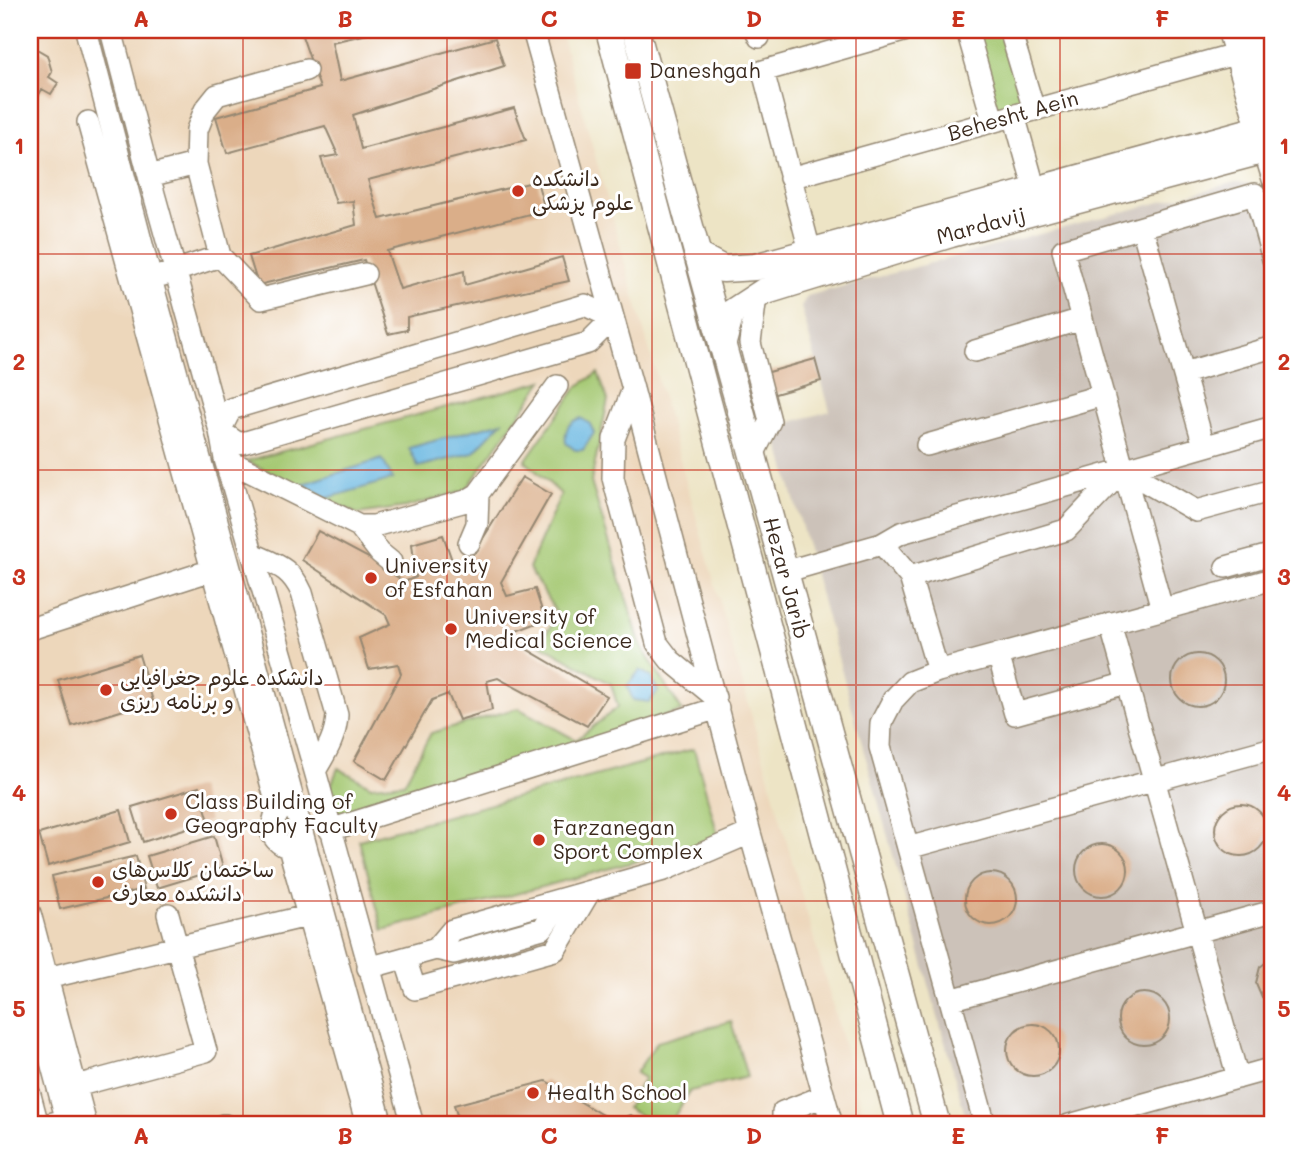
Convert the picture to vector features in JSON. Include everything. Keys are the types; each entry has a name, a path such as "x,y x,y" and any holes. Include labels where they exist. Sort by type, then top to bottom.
{"main road":[{"name":"Hezar Jarib","path":"608,30 900,1125"},
{"name":"Hezar Jarib","path":"636,30 937,1125"},
{"name":"Mardavij","path":"722,348 731,313 763,292 948,224 1269,133"},
{"name":"Mardavij","path":"697,255 723,269 755,267 810,251 948,224"}],"street":[{"path":"86,30 285,806"},
{"path":"111,30 220,430 225,459 413,1125"},
{"path":"533,30 633,389 750,833 832,1125"},
{"path":"810,251 763,71 907,30"},
{"path":"967,30 1014,115"},
{"path":"1010,30 1014,115 1031,176"},
{"path":"1228,30 1235,54 1269,133"},
{"path":"1248,30 1269,133 1273,179"},
{"name":"Behesht Aein","path":"790,178 1235,54"},
{"path":"306,70 217,95 205,110 197,130 195,164 220,256 261,299 365,274"},
{"path":"88,122 212,570 383,1125"},
{"path":"149,176 195,164"},
{"path":"1162,609 1063,250 1255,194 1273,259"},
{"path":"1142,227 1204,446"},
{"path":"150,279 220,256"},
{"path":"752,457 770,421 750,343 756,296"},
{"path":"220,430 232,409 585,305 613,318"},
{"path":"220,430 239,444 279,433 588,343 613,318"},
{"path":"975,351 1082,319"},
{"path":"1184,373 1273,347"},
{"path":"359,526 374,526 466,500 478,494 557,386"},
{"path":"633,389 614,439 613,478 657,643 670,660 716,702"},
{"path":"927,445 1103,395"},
{"path":"784,572 882,544 901,533 1273,427"},
{"path":"225,459 359,526 380,553 391,562"},
{"path":"1124,469 1196,511 1266,492 1273,496"},
{"path":"911,577 1066,530 1124,469"},
{"path":"469,543 477,524 478,494"},
{"path":"882,544 911,577 938,671"},
{"path":"253,554 287,570 296,580 337,715 337,730 315,771"},
{"path":"1226,567 1273,554"},
{"path":"30,629 212,570"},
{"path":"985,1125 880,747 881,723 893,700 910,682 938,671 1273,579"},
{"path":"1110,623 1238,1078"},
{"path":"998,654 1015,714 1127,683"},
{"path":"285,806 271,824 271,832 275,840 300,850 332,836 716,702"},
{"path":"908,848 1273,748"},
{"path":"368,968 436,949 454,953 543,928 562,899 664,870 750,833"},
{"path":"300,850 307,916 367,1125"},
{"path":"405,958 415,989 555,950 590,891"},
{"path":"950,1000 1273,911"},
{"path":"30,913 38,981 81,1124"},
{"path":"76,1086 205,1051 168,915"},
{"path":"38,981 307,916"},
{"path":"38,981 76,1086 81,1124"},
{"path":"1069,1125 1273,1068"},
{"path":"369,1075 397,1069"},
{"path":"30,1095 38,1125"},
{"path":"783,1125 783,1112 824,1096"},
{"path":"45,1125 81,1124"}],"shaded area":[{"name":"University of Esfahan","path":"30,30 560,30 866,1125 30,1125"},
{"path":"1236,182 1249,184 1261,192 1273,235 1273,1125 968,1125 774,427 830,411 801,307 807,296"}],"green space":[{"path":"967,30 1010,30 1034,110 993,121"},
{"path":"598,373 608,400 591,482 641,646 682,711 338,819 329,790 338,768 371,786 404,783 431,733 518,708 576,740 618,707 611,684 539,643 558,616 529,568 561,494 525,461 578,386"},
{"path":"543,381 465,491 406,507 357,514 246,461"},
{"name":"Farzanegan Sport Complex","path":"694,749 719,839 383,930 359,840"},
{"path":"731,1021 747,1077 690,1091 669,1125 657,1125 627,1108 644,1078 636,1073 657,1042"}],"water":[{"path":"581,418 590,424 594,433 583,450 575,450 566,443 566,434 570,424"},
{"path":"502,422 473,453 418,467 409,448"},
{"path":"382,459 393,479 328,498 303,484"},
{"path":"640,670 651,677 658,691 649,702 633,700 627,686"}],"building":[{"name":"دانشکده علوم پزشکی","path":"300,30 386,30 332,42 340,81 495,38 504,66 353,115 361,149 514,108 526,140 368,180 380,219 537,181 545,210 387,251 400,289 464,271 465,285 562,257 569,281 407,317 407,330 388,334 364,260 258,285 249,256 356,225 353,201 336,203 321,158 338,155 325,126 227,153 216,117 320,88"},
{"path":"30,45 47,55 52,72 49,77 58,83 51,94 42,89 30,111"},
{"path":"815,359 821,381 768,396 762,374"},
{"name":"University of Medical Science","path":"522,477 551,494 501,582 507,596 535,589 545,620 511,633 513,641 607,696 587,726 498,678 487,681 492,710 459,720 448,694 432,700 386,780 354,761 401,674 398,664 369,669 359,638 390,624 386,615 302,560 318,531 380,564 404,582 416,577 412,544 443,535 454,566 466,565"},
{"path":"1198,654 1208,656 1216,662 1222,670 1222,690 1216,698 1208,704 1198,706 1188,704 1180,698 1174,690 1172,680 1174,670 1180,662 1188,656"},
{"name":"دانشکده علوم جغرافیایی و برنامه ریزی","path":"139,655 153,701 72,726 58,680"},
{"name":"Class Building of Geography Faculty","path":"199,787 209,821 143,842 132,807"},
{"path":"1241,804 1251,806 1259,812 1265,820 1265,840 1259,848 1251,854 1241,856 1231,854 1223,848 1217,840 1215,830 1217,820 1223,812 1231,806"},
{"path":"121,810 130,842 48,866 39,834"},
{"path":"214,836 223,868 157,888 147,856"},
{"path":"1102,844 1112,846 1120,852 1126,860 1126,880 1120,888 1112,894 1102,896 1092,894 1084,888 1078,880 1076,870 1078,860 1084,852 1092,846"},
{"name":"ساختمان کلاس‌های دانشکده معارف","path":"136,856 144,889 60,909 52,876"},
{"path":"991,873 1001,875 1009,881 1015,889 1015,909 1009,917 1001,923 991,925 981,923 973,917 967,909 965,899 967,889 973,881 981,875"},
{"path":"1273,957 1273,1005 1262,997 1256,983 1260,967"},
{"path":"1144,993 1154,995 1162,1001 1168,1009 1168,1029 1162,1037 1154,1043 1144,1045 1134,1043 1126,1037 1120,1029 1118,1019 1120,1009 1126,1001 1134,995"},
{"path":"1033,1024 1043,1026 1051,1032 1057,1040 1057,1060 1051,1068 1043,1074 1033,1076 1023,1074 1015,1068 1009,1060 1007,1050 1009,1040 1015,1032 1023,1026"},
{"name":"Health School","path":"546,1081 612,1121 631,1115 648,1125 460,1125 454,1105"}],"place":[{"name":"Daneshgah","path":"633,71"},
{"name":"دانشکده علوم پزشکی","path":"518,191"},
{"name":"University of Esfahan","path":"371,578"},
{"name":"University of Medical Science","path":"451,629"},
{"name":"دانشکده علوم جغرافیایی و برنامه ریزی","path":"106,690"},
{"name":"Class Building of Geography Faculty","path":"171,814"},
{"name":"Farzanegan Sport Complex","path":"539,840"},
{"name":"ساختمان کلاس‌های دانشکده معارف","path":"98,882"},
{"name":"Health School","path":"533,1093"}]}
